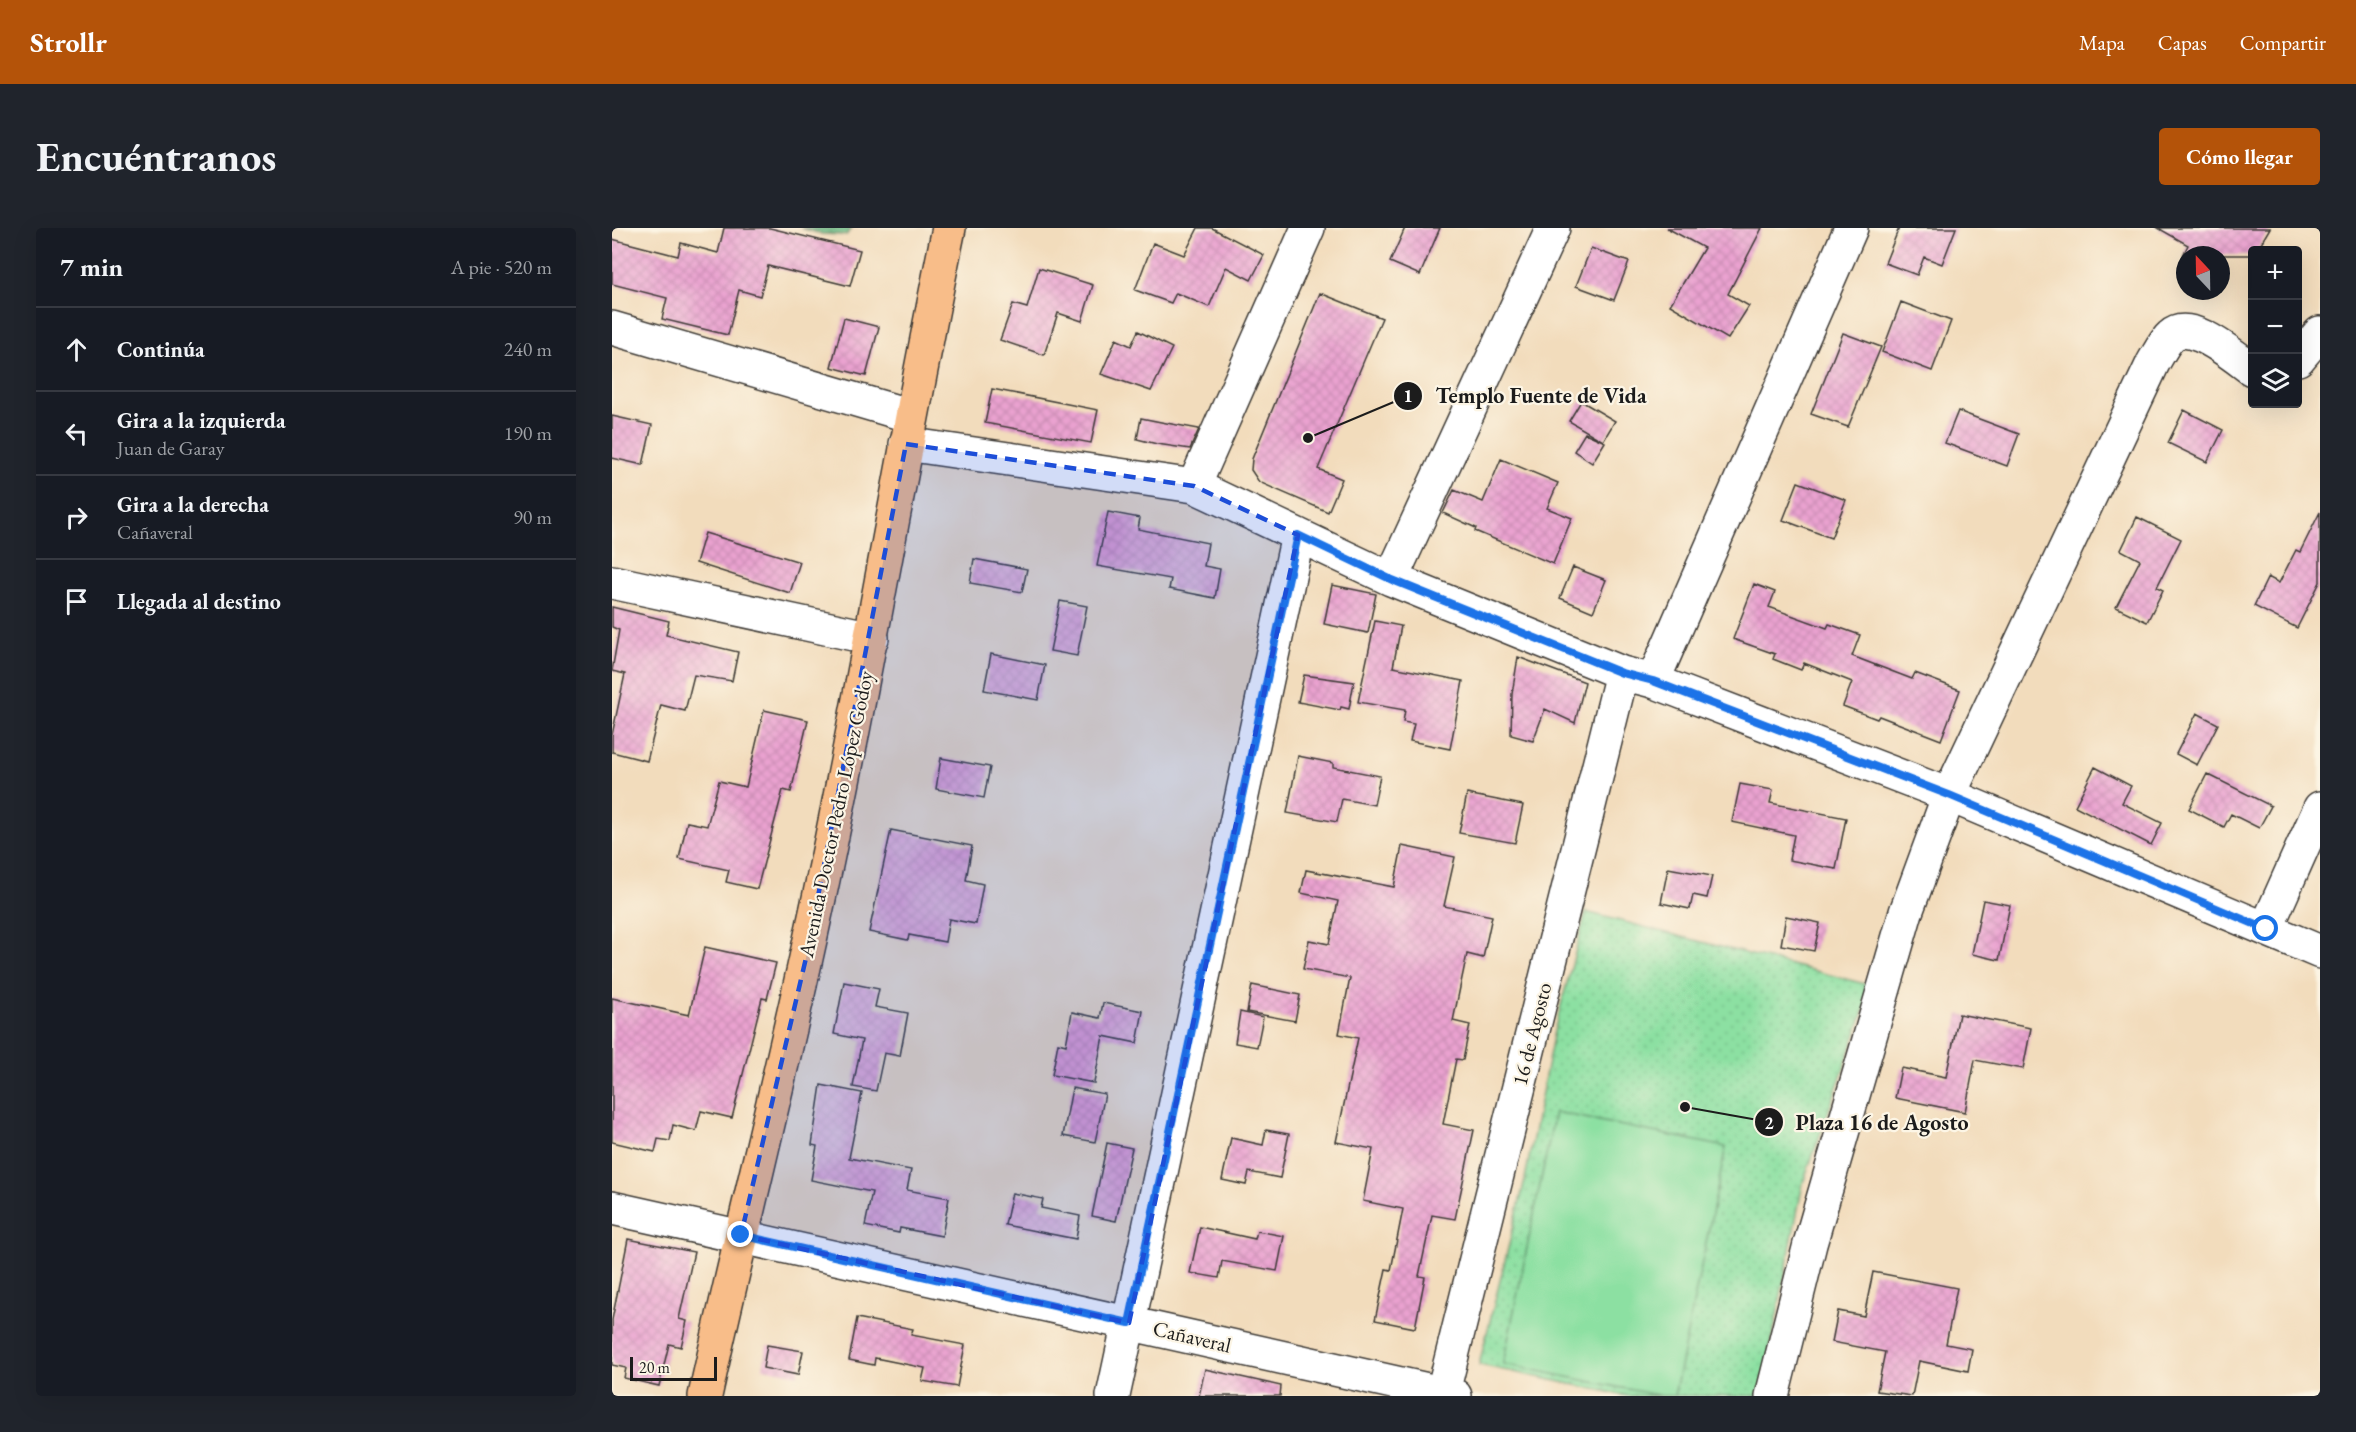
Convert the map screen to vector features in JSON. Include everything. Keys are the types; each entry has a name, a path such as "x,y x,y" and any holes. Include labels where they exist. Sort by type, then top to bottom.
{"main road":[{"name":"Avenida Doctor Pedro López Godoy","path":"705,1396 806,958 872,638 908,430 949,228"}],"street":[{"path":"1194,486 1308,228"},
{"path":"1390,579 1553,228"},
{"path":"1653,681 1851,228"},
{"path":"612,328 908,430 1194,486 1390,579 1622,673 1653,681 1949,795 2320,952"},
{"path":"1772,1396 1810,1244 1906,912 1949,795 2153,363 2172,335 2186,329 2200,334 2248,366"},
{"path":"2302,354 2320,333"},
{"path":"1113,1396 1298,535"},
{"path":"612,582 872,638"},
{"name":"16 de Agosto","path":"1446,1395 1622,673"},
{"path":"2266,929 2320,808"},
{"name":"Cañaveral","path":"612,1208 741,1235 1446,1395"}],"highlighted area":[{"path":"906,444 1194,486 1298,535 1129,1323 741,1235 806,958"}],"green space":[{"path":"801,228 852,228 846,235 822,234"},
{"path":"1586,912 1873,986 1803,1183 1761,1396 1628,1396 1479,1365 1524,1184 1554,1031"},
{"path":"1555,1112 1726,1147 1674,1396 1662,1396 1503,1364"}],"building":[{"path":"724,228 770,228 860,250 850,286 768,266 760,296 739,290 728,335 662,319 667,298 612,284 612,239 678,256 681,243 718,253"},
{"path":"1198,228 1212,228 1264,255 1251,280 1226,267 1209,307 1176,293 1171,303 1135,290 1153,243 1184,255"},
{"path":"1405,228 1440,228 1420,275 1390,262"},
{"path":"1667,228 1762,228 1728,294 1749,306 1728,339 1670,305 1704,248"},
{"path":"1899,228 1956,228 1942,264 1924,257 1917,275 1885,263"},
{"path":"2158,228 2270,228 2259,246 2248,246 2248,255 2230,255 2230,246 2188,245"},
{"path":"1591,248 1629,262 1614,300 1576,286"},
{"path":"1039,268 1093,285 1082,321 1058,313 1044,355 1000,340 1013,304 1027,308"},
{"path":"1320,293 1382,318 1318,469 1342,479 1328,512 1259,482 1251,470 1252,459"},
{"path":"1901,302 1951,321 1932,371 1882,352"},
{"path":"844,318 879,327 866,376 831,367"},
{"path":"1138,331 1172,348 1151,391 1101,374 1116,339 1131,346"},
{"path":"1843,333 1881,347 1848,427 1811,414"},
{"path":"992,389 1098,410 1091,443 985,423"},
{"path":"1581,401 1615,421 1603,441 1569,421"},
{"path":"2184,410 2223,430 2207,462 2168,443"},
{"path":"1958,411 2019,434 2007,466 1945,443"},
{"path":"612,416 652,425 643,465 612,458"},
{"path":"1141,418 1199,429 1190,449 1157,444 1137,439"},
{"path":"1585,433 1605,442 1592,463 1574,451"},
{"path":"1501,459 1558,483 1547,508 1572,518 1553,564 1475,531 1476,528 1443,513 1454,490 1483,502"},
{"path":"1798,482 1846,500 1831,538 1783,520"},
{"path":"1108,512 1140,518 1138,529 1208,543 1204,566 1220,569 1215,598 1169,589 1171,579 1097,566"},
{"path":"2320,512 2320,582 2297,628 2254,606 2268,577 2279,583 2296,550 2300,552"},
{"path":"2137,517 2181,539 2157,587 2163,590 2147,622 2116,607 2140,560 2121,550"},
{"path":"705,533 800,562 790,593 696,563"},
{"path":"974,559 1027,569 1022,592 970,583"},
{"path":"1573,567 1606,580 1593,612 1560,598"},
{"path":"1754,584 1775,592 1769,607 1827,628 1829,624 1860,635 1852,656 1912,679 1915,673 1960,690 1941,740 1879,716 1877,719 1843,706 1852,682 1804,663 1801,670 1773,659 1775,654 1733,639"},
{"path":"1332,585 1376,594 1368,633 1324,624"},
{"path":"1060,601 1087,606 1077,656 1050,651"},
{"path":"612,607 669,621 666,635 738,652 732,681 694,675 685,711 661,705 647,761 612,752 612,735 625,674 612,671 619,630 612,627"},
{"path":"1375,621 1401,626 1393,667 1463,681 1450,749 1410,741 1414,724 1403,722 1405,710 1358,702"},
{"path":"991,654 1045,665 1038,700 984,690"},
{"path":"1518,657 1585,682 1575,723 1545,709 1533,741 1511,735 1512,694"},
{"path":"1304,675 1354,682 1349,709 1341,707 1340,710 1298,702"},
{"path":"764,710 808,720 791,792 783,790 757,889 726,882 729,870 679,859 687,822 707,826 719,781 746,787"},
{"path":"2197,713 2218,724 2197,765 2176,754"},
{"path":"1298,756 1333,763 1333,767 1380,776 1374,805 1342,799 1337,822 1287,813"},
{"path":"941,758 990,767 984,798 936,789"},
{"path":"2095,767 2131,786 2122,803 2162,823 2151,845 2075,806"},
{"path":"2207,774 2271,806 2259,828 2231,814 2224,827 2189,809"},
{"path":"1740,784 1773,790 1770,803 1846,818 1836,869 1789,860 1794,835 1732,822"},
{"path":"1467,794 1523,805 1515,843 1459,833"},
{"path":"891,830 972,846 966,880 983,884 976,924 949,919 945,942 909,935 908,940 869,932"},
{"path":"1402,846 1455,857 1444,906 1492,916 1483,958 1467,954 1453,1021 1470,1025 1463,1060 1456,1059 1443,1124 1474,1130 1455,1219 1432,1215 1419,1276 1425,1277 1415,1328 1375,1320 1386,1269 1391,1270 1403,1209 1363,1201 1373,1149 1336,1142 1358,1038 1339,1034 1350,978 1303,969 1309,940 1329,944 1338,901 1301,893 1306,870 1394,887"},
{"path":"1668,868 1712,876 1707,898 1693,895 1690,909 1661,903"},
{"path":"1983,900 2010,905 1999,960 1972,954"},
{"path":"1786,916 1820,923 1814,951 1781,945"},
{"path":"705,947 776,963 767,999 762,998 732,1118 701,1111 696,1131 673,1125 670,1141 658,1139 655,1152 612,1142 612,998 689,1015"},
{"path":"844,982 879,989 875,1007 908,1013 900,1056 884,1053 876,1091 853,1087 862,1040 834,1034"},
{"path":"1252,985 1300,995 1295,1021 1247,1012"},
{"path":"1103,1003 1143,1011 1137,1043 1103,1036 1094,1083 1052,1075 1058,1043 1066,1045 1072,1012 1100,1018"},
{"path":"1240,1012 1263,1017 1257,1047 1235,1043"},
{"path":"1959,1014 2031,1028 2023,1069 1975,1060 1965,1112 1895,1098 1901,1068 1946,1077"},
{"path":"821,1085 862,1093 849,1158 911,1170 907,1190 949,1198 942,1236 900,1228 899,1233 865,1226 872,1192 811,1180 817,1146 812,1145"},
{"path":"1072,1088 1105,1094 1095,1142 1063,1136"},
{"path":"1266,1130 1289,1134 1280,1178 1249,1172 1246,1185 1222,1180 1231,1138 1263,1145"},
{"path":"1107,1143 1132,1148 1116,1221 1092,1216"},
{"path":"1012,1193 1043,1199 1041,1208 1080,1216 1076,1239 1005,1225"},
{"path":"1200,1227 1255,1239 1257,1231 1284,1236 1277,1271 1222,1261 1219,1278 1190,1273"},
{"path":"628,1239 694,1252 679,1319 687,1321 681,1347 669,1344 659,1386 624,1378 626,1368 612,1365 612,1320"},
{"path":"1873,1272 1957,1288 1946,1344 1972,1349 1968,1371 1919,1361 1912,1396 1877,1391 1885,1352 1832,1342 1838,1311 1864,1316"},
{"path":"857,1318 913,1329 911,1335 965,1345 957,1387 922,1381 925,1368 875,1358 874,1365 849,1360"},
{"path":"767,1345 803,1351 798,1375 763,1368"},
{"path":"1205,1369 1281,1386 1280,1396 1199,1396"}],"place":[{"name":"Templo Fuente de Vida","path":"1308,438"},
{"name":"Plaza 16 de Agosto","path":"1685,1107"}],"route":[{"path":"741,1235 1129,1323 1298,535 1390,579 1622,673 1653,681 1949,795 2266,929"}]}
